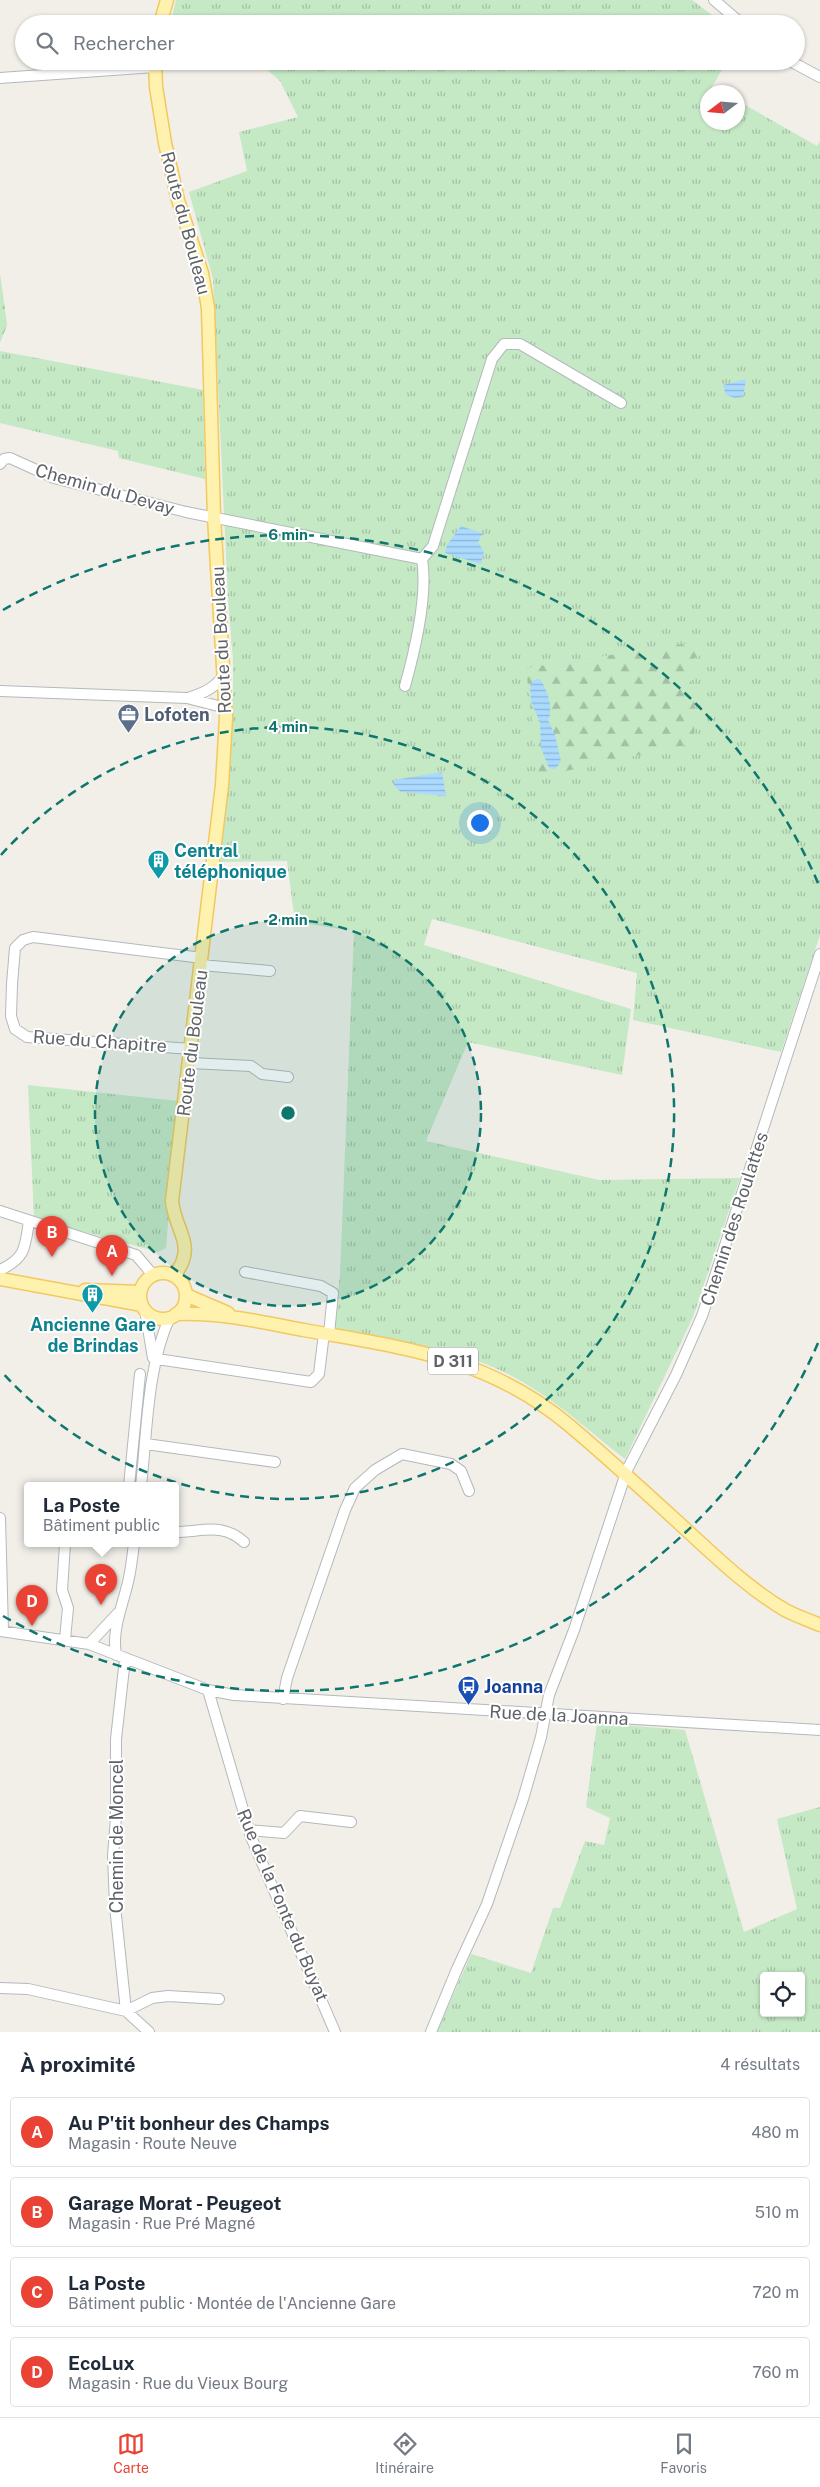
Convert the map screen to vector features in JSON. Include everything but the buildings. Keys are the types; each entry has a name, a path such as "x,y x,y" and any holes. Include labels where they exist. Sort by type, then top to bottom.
{"main road":[{"path":"162,15 166,0"},
{"name":"Route du Bouleau","path":"156,70 165,143 173,181 202,273 208,308 214,517 226,708 222,785 172,1201 174,1216 184,1236 186,1254 183,1264 174,1276"},
{"path":"0,1279 142,1303 156,1318 173,1316 181,1309 186,1296 184,1288 174,1276 160,1273 153,1275 142,1285 142,1303"},
{"name":"D 311","path":"186,1296 249,1320"},
{"name":"D 311","path":"173,1316 190,1313 249,1320 326,1334 438,1357 465,1365 507,1382 528,1394 569,1425 744,1582 786,1611 820,1625"}],"street":[{"path":"714,0 732,15"},
{"path":"805,69 820,77"},
{"path":"0,78 89,70"},
{"path":"405,686 415,651 424,573 422,559 433,546 492,358 504,344 520,344 621,403"},
{"name":"Chemin du Devay","path":"0,464 4,459 10,458 54,478 186,512 214,517"},
{"path":"214,517 422,559"},
{"path":"187,698 205,693 219,682 225,674"},
{"path":"0,692 187,698 226,708"},
{"name":"Rue du Chapitre","path":"191,1049 27,1037 15,1029 11,1016 16,948 23,940 33,937 202,962"},
{"name":"Chemin des Roulattes","path":"432,2032 457,1968 487,1904 523,1799 541,1737 549,1695 597,1562 625,1474 676,1375 702,1316 820,954"},
{"path":"202,962 270,971"},
{"path":"0,984 12,984"},
{"path":"190,1063 251,1066 262,1074 288,1077"},
{"path":"0,1211 136,1255 153,1275"},
{"path":"0,1270 16,1262 24,1250 29,1221"},
{"path":"157,1359 312,1382 319,1374 333,1293 320,1286 245,1272"},
{"path":"142,1303 152,1345 154,1372"},
{"path":"141,1482 154,1372 163,1333 173,1316"},
{"path":"129,1482 140,1374"},
{"path":"146,1444 275,1462"},
{"path":"282,1699 287,1678 341,1519 356,1488 395,1457 409,1454 452,1464 461,1471 469,1491"},
{"path":"0,1518 2,1631"},
{"path":"179,1532 217,1529 231,1532 244,1542"},
{"path":"65,1547 62,1590 68,1608 66,1639"},
{"path":"94,1646 111,1638 115,1630 130,1573 134,1547"},
{"path":"94,1646 120,1610"},
{"name":"Chemin de Moncel","path":"115,1630 121,1657 116,1739 116,1817 113,1856 115,1906 126,2011"},
{"name":"Rue de la Joanna","path":"2,1631 66,1639 94,1646 208,1690 282,1699 820,1730"},
{"name":"Rue de la Fonte du Buyat","path":"208,1690 249,1830 335,2032"},
{"path":"249,1830 284,1833 300,1816 351,1822"},
{"path":"0,1988 28,1989 126,2011 149,2032"},
{"path":"126,2011 152,1998 219,1999"}],"green space":[{"path":"176,0 692,0 712,15 172,15"},
{"path":"267,70 722,70 713,85 700,85 700,130 745,130 745,105 817,146 820,141 820,935 781,1052 633,1020 637,973 432,919 424,945 631,1009 622,1075 468,1042 426,1141 599,1180 740,1178 693,1317 625,1459 546,1397 511,1375 463,1356 437,1349 334,1329 340,1275 354,931 295,922 287,861 219,862 233,717 233,660 228,598 213,279 189,192 247,171 239,132 298,117 280,81"},
{"path":"0,273 7,325 0,343"},
{"path":"0,351 203,390 205,479 119,458 118,451 0,423"},
{"path":"703,641 700,656 685,661 695,694 694,743 538,777 526,668"},
{"path":"28,1085 178,1101 166,1248 158,1252 34,1218"},
{"path":"597,1723 685,1730 744,1932 797,1909 777,1819 820,1807 820,2032 437,2032 471,1954 531,1973 553,1908 560,1908 585,1841 604,1845 610,1818 586,1807"}],"water":[{"path":"746,379 743,397 735,398 726,395 723,385"},
{"path":"461,526 484,534 478,543 484,551 481,564 445,553 447,545"},
{"path":"540,679 549,699 550,715 548,720 555,735 561,762 555,769 549,768 541,748 540,722 531,702 530,685 534,680"},
{"path":"442,772 446,796 401,792 394,786 394,780"}],"place":[{"name":"Lofoten","path":"128,733"},
{"name":"Central téléphonique","path":"158,879"},
{"name":"Garage Morat - Peugeot","path":"52,1257"},
{"name":"Au P'tit bonheur des Champs","path":"112,1276"},
{"name":"Ancienne Gare de Brindas","path":"93,1313"},
{"name":"La Poste","path":"101,1605"},
{"name":"EcoLux","path":"32,1626"},
{"name":"Joanna","path":"468,1705"}]}
